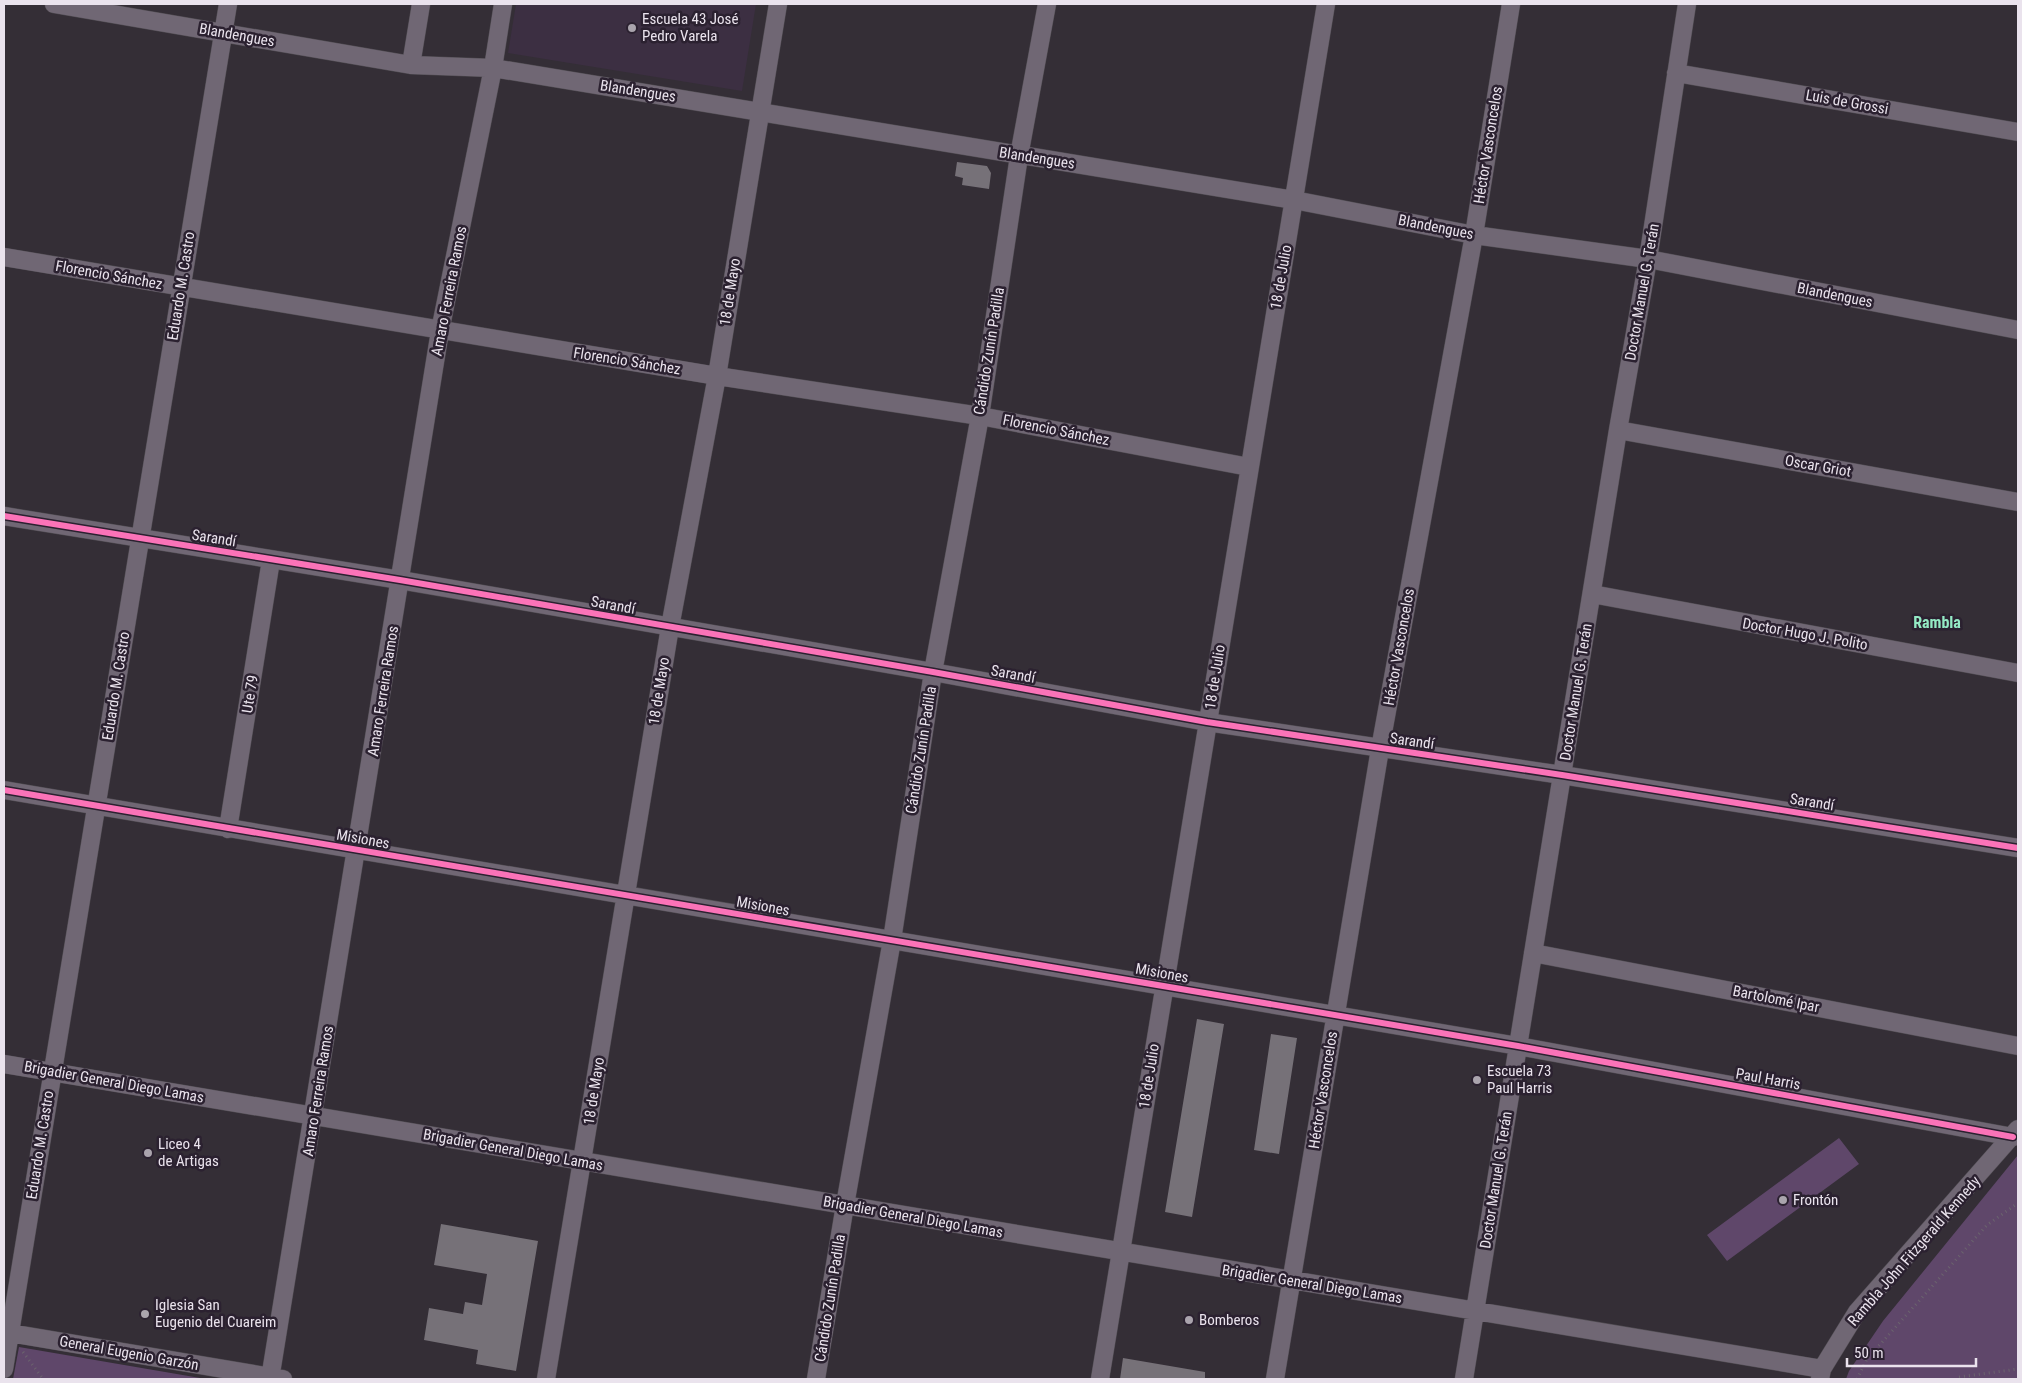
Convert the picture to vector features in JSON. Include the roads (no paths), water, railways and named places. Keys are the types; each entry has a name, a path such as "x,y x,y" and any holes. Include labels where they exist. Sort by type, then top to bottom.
{"street":[{"name":"Blandengues","path":"54,4 411,64 494,68 760,111 1019,156 1294,200 1474,235 1648,259 2018,330"},
{"name":"Eduardo M. Castro","path":"4,1368 7,1332 52,1072 228,4"},
{"path":"411,64 421,4"},
{"name":"Amaro Ferreira Ramos","path":"274,1378 313,1116 440,331 494,68 503,4"},
{"name":"18 de Mayo","path":"546,1379 670,627 717,376 778,4"},
{"name":"Cándido Zunín Padilla","path":"816,1379 892,940 933,672 980,416 1019,156 1047,4"},
{"name":"18 de Julio","path":"1100,1379 1326,4"},
{"name":"Héctor Vasconcelos","path":"1275,1379 1380,749 1474,235 1512,4"},
{"name":"Doctor Manuel G. Terán","path":"1464,1379 1618,430 1648,259 1688,4"},
{"name":"Luis de Grossi","path":"1676,73 2018,132"},
{"name":"Florencio Sánchez","path":"4,257 440,331 980,416 1249,467"},
{"name":"Oscar Griot","path":"1618,430 2018,502"},
{"name":"Sarandí","path":"4,516 400,580 933,672 1207,722 1562,775 2018,848"},
{"name":"Ute 79","path":"228,829 271,560"},
{"name":"Doctor Hugo J. Polito","path":"1592,594 2018,673"},
{"name":"Misiones","path":"4,790 1518,1046"},
{"name":"Bartolomé Ipar","path":"1533,953 2018,1046"},
{"name":"Paul Harris","path":"1518,1046 2016,1133"},
{"name":"Brigadier General Diego Lamas","path":"4,1064 1475,1311 1821,1374"},
{"name":"Rambla John Fitzgerald Kennedy","path":"1821,1374 1857,1312 2016,1133"},
{"name":"General Eugenio Garzón","path":"7,1332 274,1378"}],"place":[{"name":"Escuela 43 José Pedro Varela","path":"632,28"},
{"name":"Escuela 73 Paul Harris","path":"1477,1080"},
{"name":"Liceo 4 de Artigas","path":"148,1153"},
{"name":"Frontón","path":"1783,1200"},
{"name":"Iglesia San Eugenio del Cuareim","path":"145,1314"},
{"name":"Bomberos","path":"1189,1320"}],"district":[{"name":"Rambla","path":"1937,622"}]}
